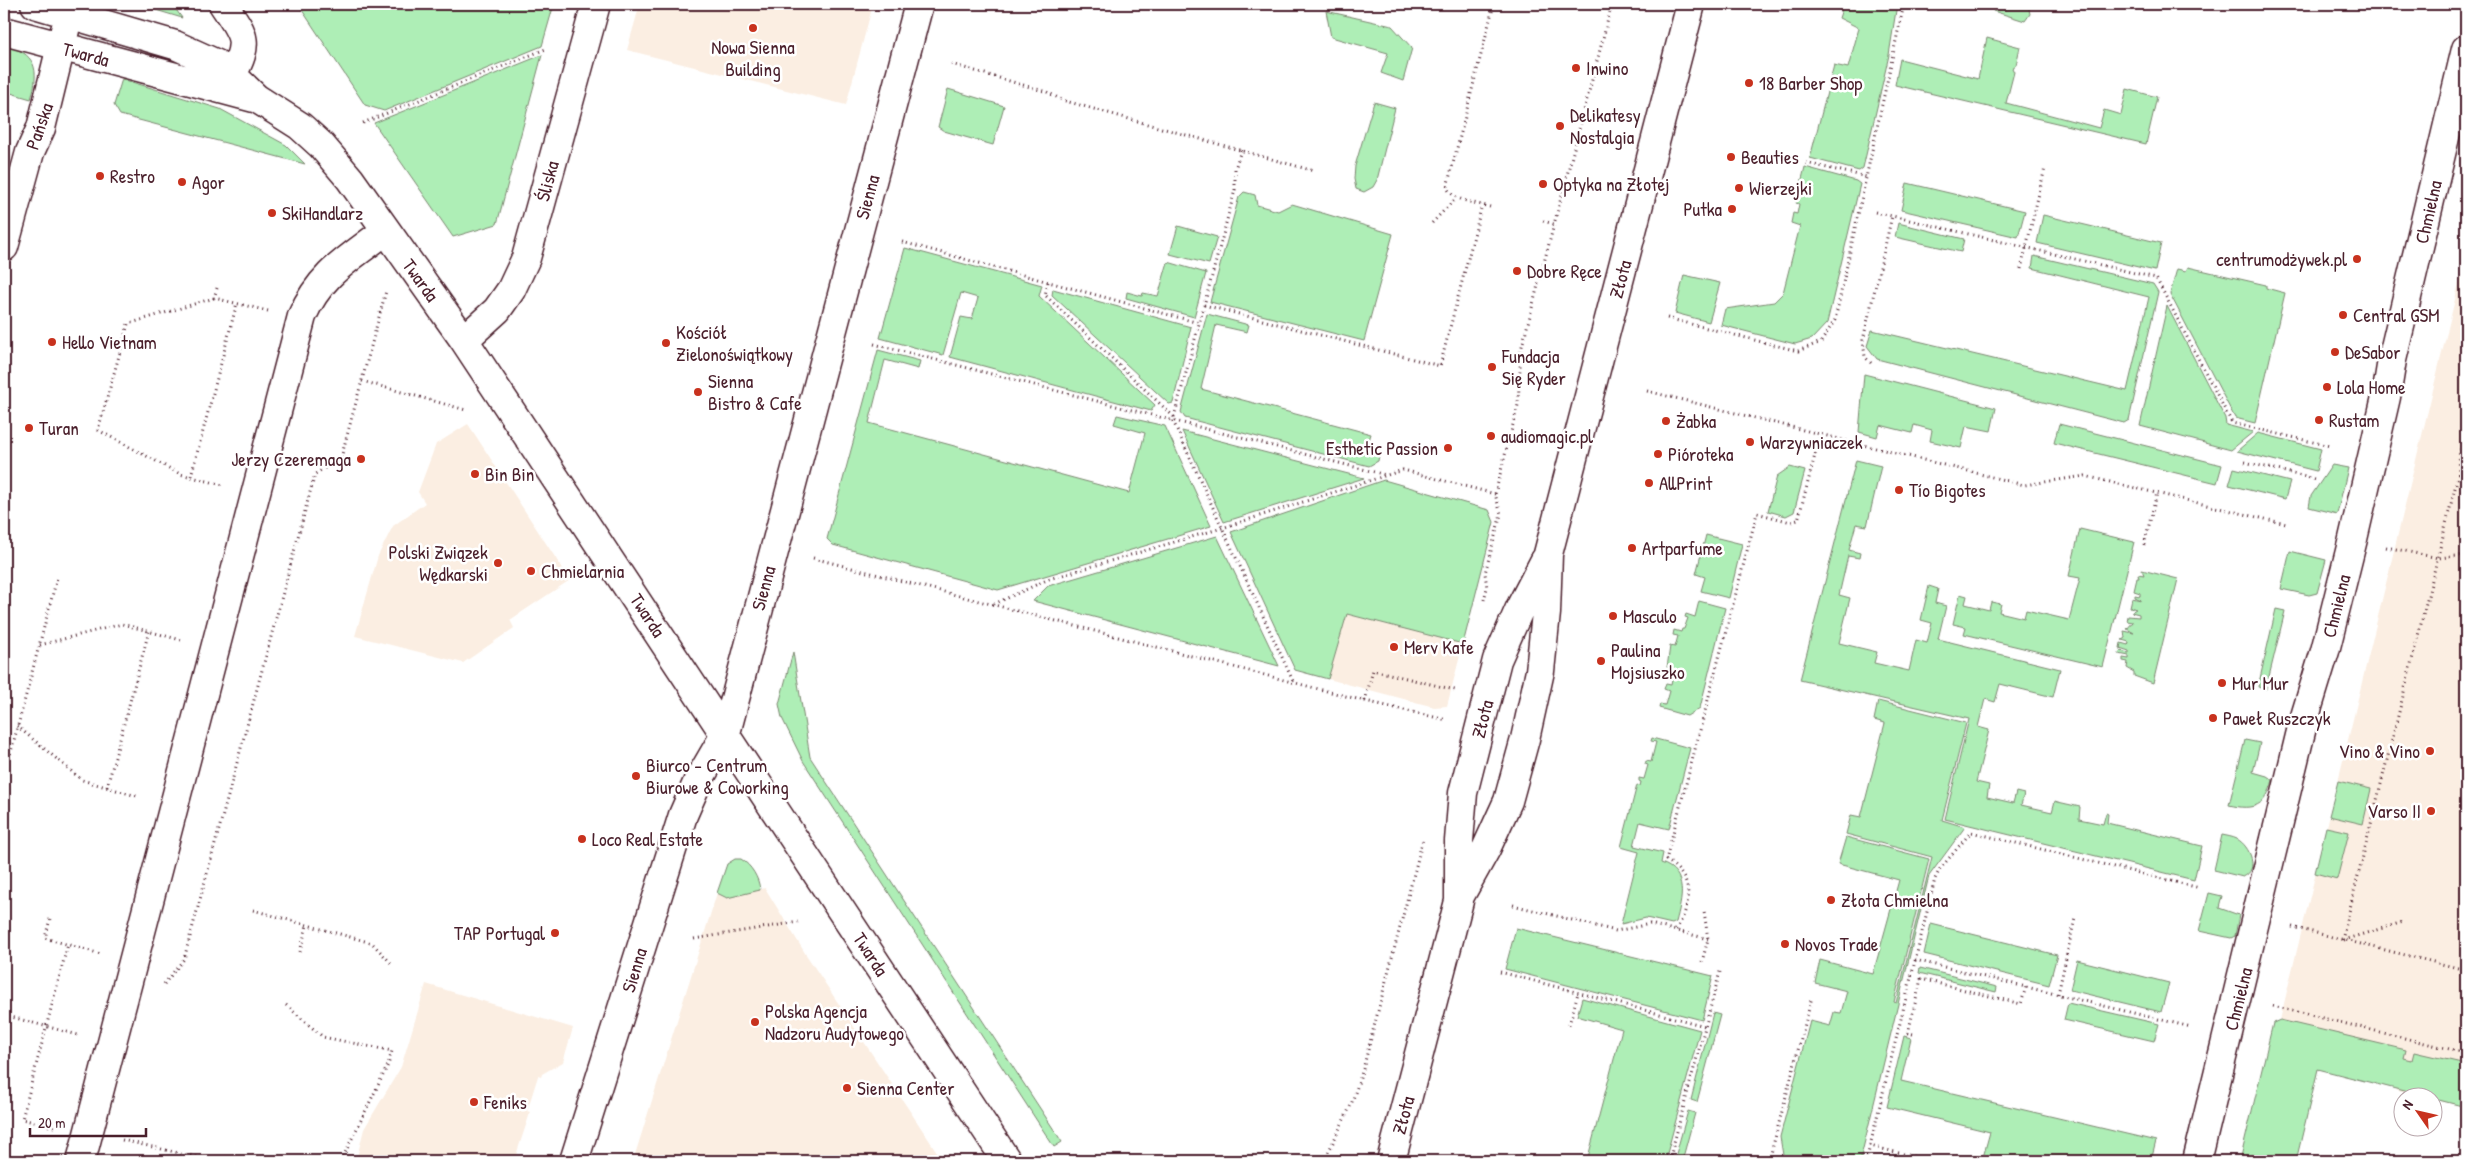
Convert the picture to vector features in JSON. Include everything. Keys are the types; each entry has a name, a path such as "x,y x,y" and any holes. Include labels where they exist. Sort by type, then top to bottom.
{"street":[{"name":"Twarda","path":"35,4 71,9 196,53 232,75 256,98 300,126 321,145 350,179 385,232 464,340 726,733 1007,1161"},
{"path":"223,4 241,32 244,49 232,75"},
{"name":"Śliska","path":"464,340 497,310 511,290 526,258 596,4"},
{"name":"Sienna","path":"574,1161 683,815 697,783 726,733 919,4"},
{"name":"Złota","path":"1391,1161 1460,894 1486,849 1508,801 1525,739 1540,671 1546,613 1548,554 1691,4"},
{"name":"Pańska","path":"4,247 30,152 41,128 71,9"},
{"name":"Twarda","path":"4,31 256,98"},
{"name":"Chmielna","path":"2197,1161 2304,723 2325,651 2353,539 2386,397 2392,360 2466,49"},
{"path":"81,1161 302,316 310,298 323,280 385,232"},
{"name":"Złota","path":"1460,894 1459,842 1463,793 1497,660 1520,608 1548,554"}],"path":[{"path":"1490,207 1456,198 1448,192 1447,187 1494,4"},
{"path":"1482,607 1487,588 1485,573 1500,514 1495,494 1518,405 1521,350 1612,4"},
{"path":"1667,318 1798,351 1821,342 1835,320 1904,4"},
{"path":"364,123 548,47"},
{"path":"951,64 1048,92 1062,100 1314,171"},
{"path":"1173,419 1235,190 1235,169 1240,150"},
{"path":"1806,163 1867,177"},
{"path":"2021,269 2045,168"},
{"path":"1432,222 1456,198"},
{"path":"1204,305 1440,366 1482,205"},
{"path":"1876,212 2156,278 2232,422 2330,446"},
{"path":"1871,363 1865,356 1863,340 1892,216"},
{"path":"1542,220 1554,224"},
{"path":"902,242 1199,323"},
{"path":"1048,282 1045,295 1173,419 1293,682"},
{"path":"214,298 217,288"},
{"path":"160,989 184,960 314,474 342,458 387,289"},
{"path":"228,486 180,474 98,430 128,324 214,298 274,312"},
{"path":"191,476 237,304"},
{"path":"874,344 1173,419 1386,476"},
{"path":"362,381 466,410"},
{"path":"1647,391 1820,436 2024,485 2086,476 2286,524"},
{"path":"2342,940 2459,472 2458,460 2466,426"},
{"path":"1676,930 1688,895 1686,879 1678,867 1666,860 1757,513 1791,522 1798,520 1820,436"},
{"path":"2245,462 2314,479"},
{"path":"994,604 1050,579 1222,528 1403,470 1495,494"},
{"path":"2144,545 2157,493"},
{"path":"2384,546 2438,558 2466,555"},
{"path":"813,558 1365,701 1453,721"},
{"path":"4,778 57,578"},
{"path":"39,645 122,624 187,641"},
{"path":"107,787 149,631"},
{"path":"1365,701 1372,670 1460,691"},
{"path":"17,726 82,780 145,799"},
{"path":"1866,1161 1935,879 1940,869 1971,832 2200,888"},
{"path":"1324,1161 1351,1105 1363,1069 1423,837"},
{"path":"201,896 206,898"},
{"path":"1513,904 1616,931 1650,924 1708,939"},
{"path":"253,910 372,942 392,964"},
{"path":"1702,962 1708,939 1704,911"},
{"path":"2058,994 2076,918"},
{"path":"50,919 45,938 105,955"},
{"path":"694,939 798,922"},
{"path":"2342,940 2403,922"},
{"path":"300,952 307,925"},
{"path":"2292,927 2466,970"},
{"path":"59,1129 22,1119 68,944"},
{"path":"1915,960 2191,1027"},
{"path":"1669,1161 1721,968"},
{"path":"1500,972 1705,1026"},
{"path":"1913,1034 1908,1032 1921,979 2021,1004 2026,986"},
{"path":"1569,1025 1578,993"},
{"path":"1769,1161 1812,997"},
{"path":"286,1005 324,1037 392,1051 388,1065 341,1161"},
{"path":"2273,1006 2466,1053"},
{"path":"4,1015 83,1037"},
{"path":"116,1138 214,1161"},
{"path":"1870,1146 1933,1161"}],"shaded area":[{"path":"640,4 873,4 846,105 627,50"},
{"path":"2466,254 2466,1107 2442,1101 2442,1088 2394,1088 2327,1031 2280,1020"},
{"path":"468,424 570,580 510,620 514,628 463,663 355,636 378,556 393,526 425,503 418,492 436,444"},
{"path":"1347,614 1463,644 1447,706 1434,707 1328,679"},
{"name":"Sienna Center","path":"765,888 805,953 943,1161 633,1161 717,893 727,898"},
{"path":"426,984 573,1028 563,1062 542,1074 541,1077 538,1076 527,1111 530,1112 529,1116 514,1161 356,1161 364,1129 401,1067"}],"green space":[{"path":"143,4 172,4 182,18 146,7"},
{"path":"298,4 519,4 532,7 533,4 554,4 542,46 384,111 365,105"},
{"path":"1849,4 1897,4 1889,55 1863,168 1859,171 1810,158 1834,65 1848,68 1859,28 1839,18 1842,9"},
{"path":"1994,4 2033,4 2029,9 2030,14 2025,21 1993,11"},
{"path":"1326,11 1392,26 1412,48 1403,81 1381,73 1388,53 1331,37"},
{"path":"1987,38 2020,47 2016,65 2012,68 2014,72 2006,103 2099,128 2104,110 2121,115 2127,89 2157,97 2146,144 1895,85 1900,59 1978,79"},
{"path":"4,45 15,48 23,53 33,64 35,79 31,99 4,91"},
{"path":"542,55 497,224 453,237 374,123"},
{"path":"122,79 220,109 286,145 305,164 120,115 114,105"},
{"path":"948,89 1004,106 993,145 944,131 938,127"},
{"path":"1374,102 1395,108 1377,180 1373,187 1364,192 1356,189 1354,179 1355,166"},
{"path":"1805,167 1856,181 1860,184 1827,323 1812,339 1795,344 1721,325 1725,309 1774,302 1783,293 1800,226 1791,223 1793,213 1797,214 1799,204 1796,203"},
{"path":"1907,183 2025,211 2018,237 1901,210"},
{"path":"1244,192 1255,195 1257,205 1278,211 1292,204 1393,234 1364,341 1210,302 1239,197"},
{"path":"2043,215 2161,243 2155,271 2037,243"},
{"path":"1898,223 1964,239 1961,252 1895,237"},
{"path":"1178,226 1217,237 1209,264 1170,254"},
{"path":"905,248 1042,285 1039,296 1155,405 1151,411 950,357 961,317 972,319 978,298 961,293 943,355 880,338"},
{"path":"2034,256 2153,284 2158,292 2129,420 2124,423 1877,359 1867,346 1872,330 2127,391 2149,297 2032,268"},
{"path":"1168,262 1206,273 1194,317 1126,298 1127,292 1142,296 1143,293 1158,296"},
{"path":"2188,267 2266,285 2266,288 2285,293 2255,423 2235,418 2170,294 2177,269 2186,271"},
{"path":"1684,275 1720,283 1709,322 1675,313"},
{"path":"1053,289 1191,327 1173,403 1169,404 1052,295"},
{"path":"2167,306 2225,418 2226,425 2253,432 2231,450 2140,426"},
{"path":"1207,314 1249,325 1247,332 1216,325 1201,389 1371,434 1367,446 1380,449 1378,461 1369,466 1185,418 1181,412"},
{"path":"878,350 920,361 918,369 885,360 869,423 1129,493 1145,433 1114,424 1117,415 1165,426 1211,526 998,590 833,545 827,539"},
{"path":"1864,374 1996,408 1991,431 1966,426 1961,448 1930,441 1932,430 1914,425 1912,433 1880,425 1877,437 1859,432"},
{"path":"2059,424 2222,465 2217,483 2054,443"},
{"path":"1182,431 1364,478 1224,522"},
{"path":"2258,433 2321,449 2316,471 2237,451"},
{"path":"1856,460 1881,466 1867,526 1856,524 1849,550 1860,553 1859,558 1848,556 1839,595 1850,598 1839,643 1877,652 1874,663 1909,671 1916,640 1927,643 1932,623 1921,620 1929,586 1938,589 1935,603 1946,606 1938,639 2060,669 2053,697 2000,684 1995,702 1985,699 1978,727 1989,730 1976,782 1989,785 1987,797 2013,803 2016,792 2024,794 2021,805 2052,812 2055,801 2080,807 2079,819 2103,824 2106,813 2108,814 2107,823 2202,846 2194,880 1945,819 1969,719 1800,680"},
{"path":"2332,465 2348,468 2337,514 2309,507 2311,496"},
{"path":"1790,467 1805,471 1794,512 1786,516 1768,511 1777,476"},
{"path":"2234,468 2290,482 2285,499 2229,485"},
{"path":"1384,480 1489,510 1494,522 1463,644 1347,614 1328,679 1295,670 1231,532"},
{"path":"2080,529 2134,542 2103,667 1964,634 1966,627 1953,624 1960,594 1967,596 1965,604 1989,610 1991,602 2001,604 1999,612 2024,618 2026,610 2069,620 2080,578 2069,576"},
{"path":"1706,535 1742,544 1729,598 1701,591 1705,577 1696,574"},
{"path":"1217,536 1279,666 1033,601 1048,586"},
{"path":"2290,551 2326,560 2317,593 2309,595 2281,589"},
{"path":"2142,570 2178,579 2153,683 2134,676 2134,672 2127,668 2128,662 2123,661 2123,658 2129,659 2129,656 2119,654 2120,651 2129,653 2129,651 2120,648 2121,643 2128,645 2129,642 2122,640 2125,638 2124,631 2134,633 2127,629 2133,622 2127,621 2128,616 2139,617 2139,614 2131,612 2136,609 2130,607 2132,598 2141,600 2135,597 2135,595 2140,596 2140,593 2134,591 2137,578 2139,578 2138,574 2144,575"},
{"path":"1699,601 1725,608 1700,708 1687,716 1659,708 1660,704 1665,705 1669,691 1664,689 1666,684 1671,685 1673,675 1668,673 1669,669 1667,668 1670,646 1675,647 1678,636 1673,635 1674,630 1681,632 1684,629 1688,618 1685,617 1686,614 1695,617"},
{"path":"2276,609 2285,611 2266,689 2258,687"},
{"path":"793,652 810,757 1062,1142 1054,1147 803,761 782,718 779,704"},
{"path":"1878,701 1966,723 1942,820 1965,827 1929,876 1860,1161 1784,1161 1780,1137 1810,1021 1830,1026 1834,1012 1841,1013 1847,991 1815,983 1820,960 1873,974 1899,880 1838,864 1846,837 1929,859 1894,1002 1896,1003 1932,857 1846,834 1851,815 1861,817 1885,723 1874,720"},
{"path":"1652,738 1690,748 1669,829 1640,822 1634,846 1663,853 1661,863 1670,867 1680,880 1680,905 1676,922 1672,924 1646,918 1621,924 1639,852 1621,847 1637,785 1640,786 1639,778 1644,779 1648,765 1645,764 1646,761 1651,762 1656,742 1651,741"},
{"path":"2245,740 2260,743 2253,772 2273,780 2263,801 2252,807 2238,807 2229,805"},
{"path":"2338,781 2371,789 2363,824 2329,816"},
{"path":"2326,827 2349,832 2337,879 2315,873"},
{"path":"2222,835 2242,842 2249,852 2252,864 2251,869 2243,877 2214,870"},
{"path":"735,859 741,859 751,868 756,876 760,890 727,898 717,893 727,864"},
{"path":"2209,893 2222,896 2219,908 2239,915 2235,936 2231,938 2199,931"},
{"path":"1931,924 2057,955 2049,985 1924,954"},
{"path":"1516,928 1713,976 1702,1020 1505,969"},
{"path":"2077,960 2169,983 2161,1012 2070,990"},
{"path":"1920,968 1997,987 1996,992 1919,973"},
{"path":"1582,998 1700,1030 1665,1161 1587,1161 1622,1029 1577,1016"},
{"path":"2068,1003 2159,1024 2154,1041 2064,1020"},
{"path":"1713,1013 1720,1015 1697,1102 1691,1100"},
{"path":"2280,1020 2406,1050 2404,1058 2412,1060 2414,1052 2466,1064 2466,1107 2442,1101 2442,1088 2392,1088 2318,1069 2296,1161 2240,1161 2273,1023"},
{"path":"1904,1036 1911,1038 1901,1081 2156,1141 2151,1161 1982,1161 1990,1132 1887,1107"},
{"path":"1688,1111 1695,1113 1682,1161 1674,1161"}],"place":[{"name":"Nowa Sienna Building","path":"753,28"},
{"name":"Inwino","path":"1576,68"},
{"name":"18 Barber Shop","path":"1749,83"},
{"name":"Delikatesy Nostalgia","path":"1560,126"},
{"name":"Beauties","path":"1731,157"},
{"name":"Restro","path":"100,176"},
{"name":"Agor","path":"182,182"},
{"name":"Optyka na Złotej","path":"1543,184"},
{"name":"Wierzejki","path":"1739,188"},
{"name":"Putka","path":"1732,209"},
{"name":"SkiHandlarz","path":"272,213"},
{"name":"centrumodżywek.pl","path":"2357,259"},
{"name":"Dobre Ręce","path":"1517,271"},
{"name":"Central GSM","path":"2343,315"},
{"name":"Hello Vietnam","path":"52,342"},
{"name":"Kościół Zielonoświątkowy","path":"666,343"},
{"name":"DeSabor","path":"2335,352"},
{"name":"Fundacja Się Ryder","path":"1492,367"},
{"name":"Lola Home","path":"2327,387"},
{"name":"Sienna Bistro & Cafe","path":"698,392"},
{"name":"Rustam","path":"2319,420"},
{"name":"Żabka","path":"1666,421"},
{"name":"Turan","path":"29,428"},
{"name":"audiomagic.pl","path":"1491,436"},
{"name":"Warzywniaczek","path":"1750,442"},
{"name":"Esthetic Passion","path":"1448,448"},
{"name":"Pióroteka","path":"1658,454"},
{"name":"Jerzy Czeremaga","path":"361,459"},
{"name":"Bin Bin","path":"475,474"},
{"name":"AllPrint","path":"1649,483"},
{"name":"Tío Bigotes","path":"1899,490"},
{"name":"Artparfume","path":"1632,548"},
{"name":"Polski Związek Wędkarski","path":"498,563"},
{"name":"Chmielarnia","path":"531,571"},
{"name":"Masculo","path":"1613,616"},
{"name":"Merv Kafe","path":"1394,647"},
{"name":"Paulina Mojsiuszko","path":"1601,661"},
{"name":"Mur Mur","path":"2222,683"},
{"name":"Paweł Ruszczyk","path":"2213,718"},
{"name":"Vino & Vino","path":"2430,751"},
{"name":"Biurco - Centrum Biurowe & Coworking","path":"636,776"},
{"name":"Varso II","path":"2431,811"},
{"name":"Loco Real Estate","path":"582,839"},
{"name":"Złota Chmielna","path":"1831,900"},
{"name":"TAP Portugal","path":"555,933"},
{"name":"Novos Trade","path":"1785,944"},
{"name":"Polska Agencja Nadzoru Audytowego","path":"755,1022"},
{"name":"Sienna Center","path":"847,1088"},
{"name":"Feniks","path":"474,1102"}]}
